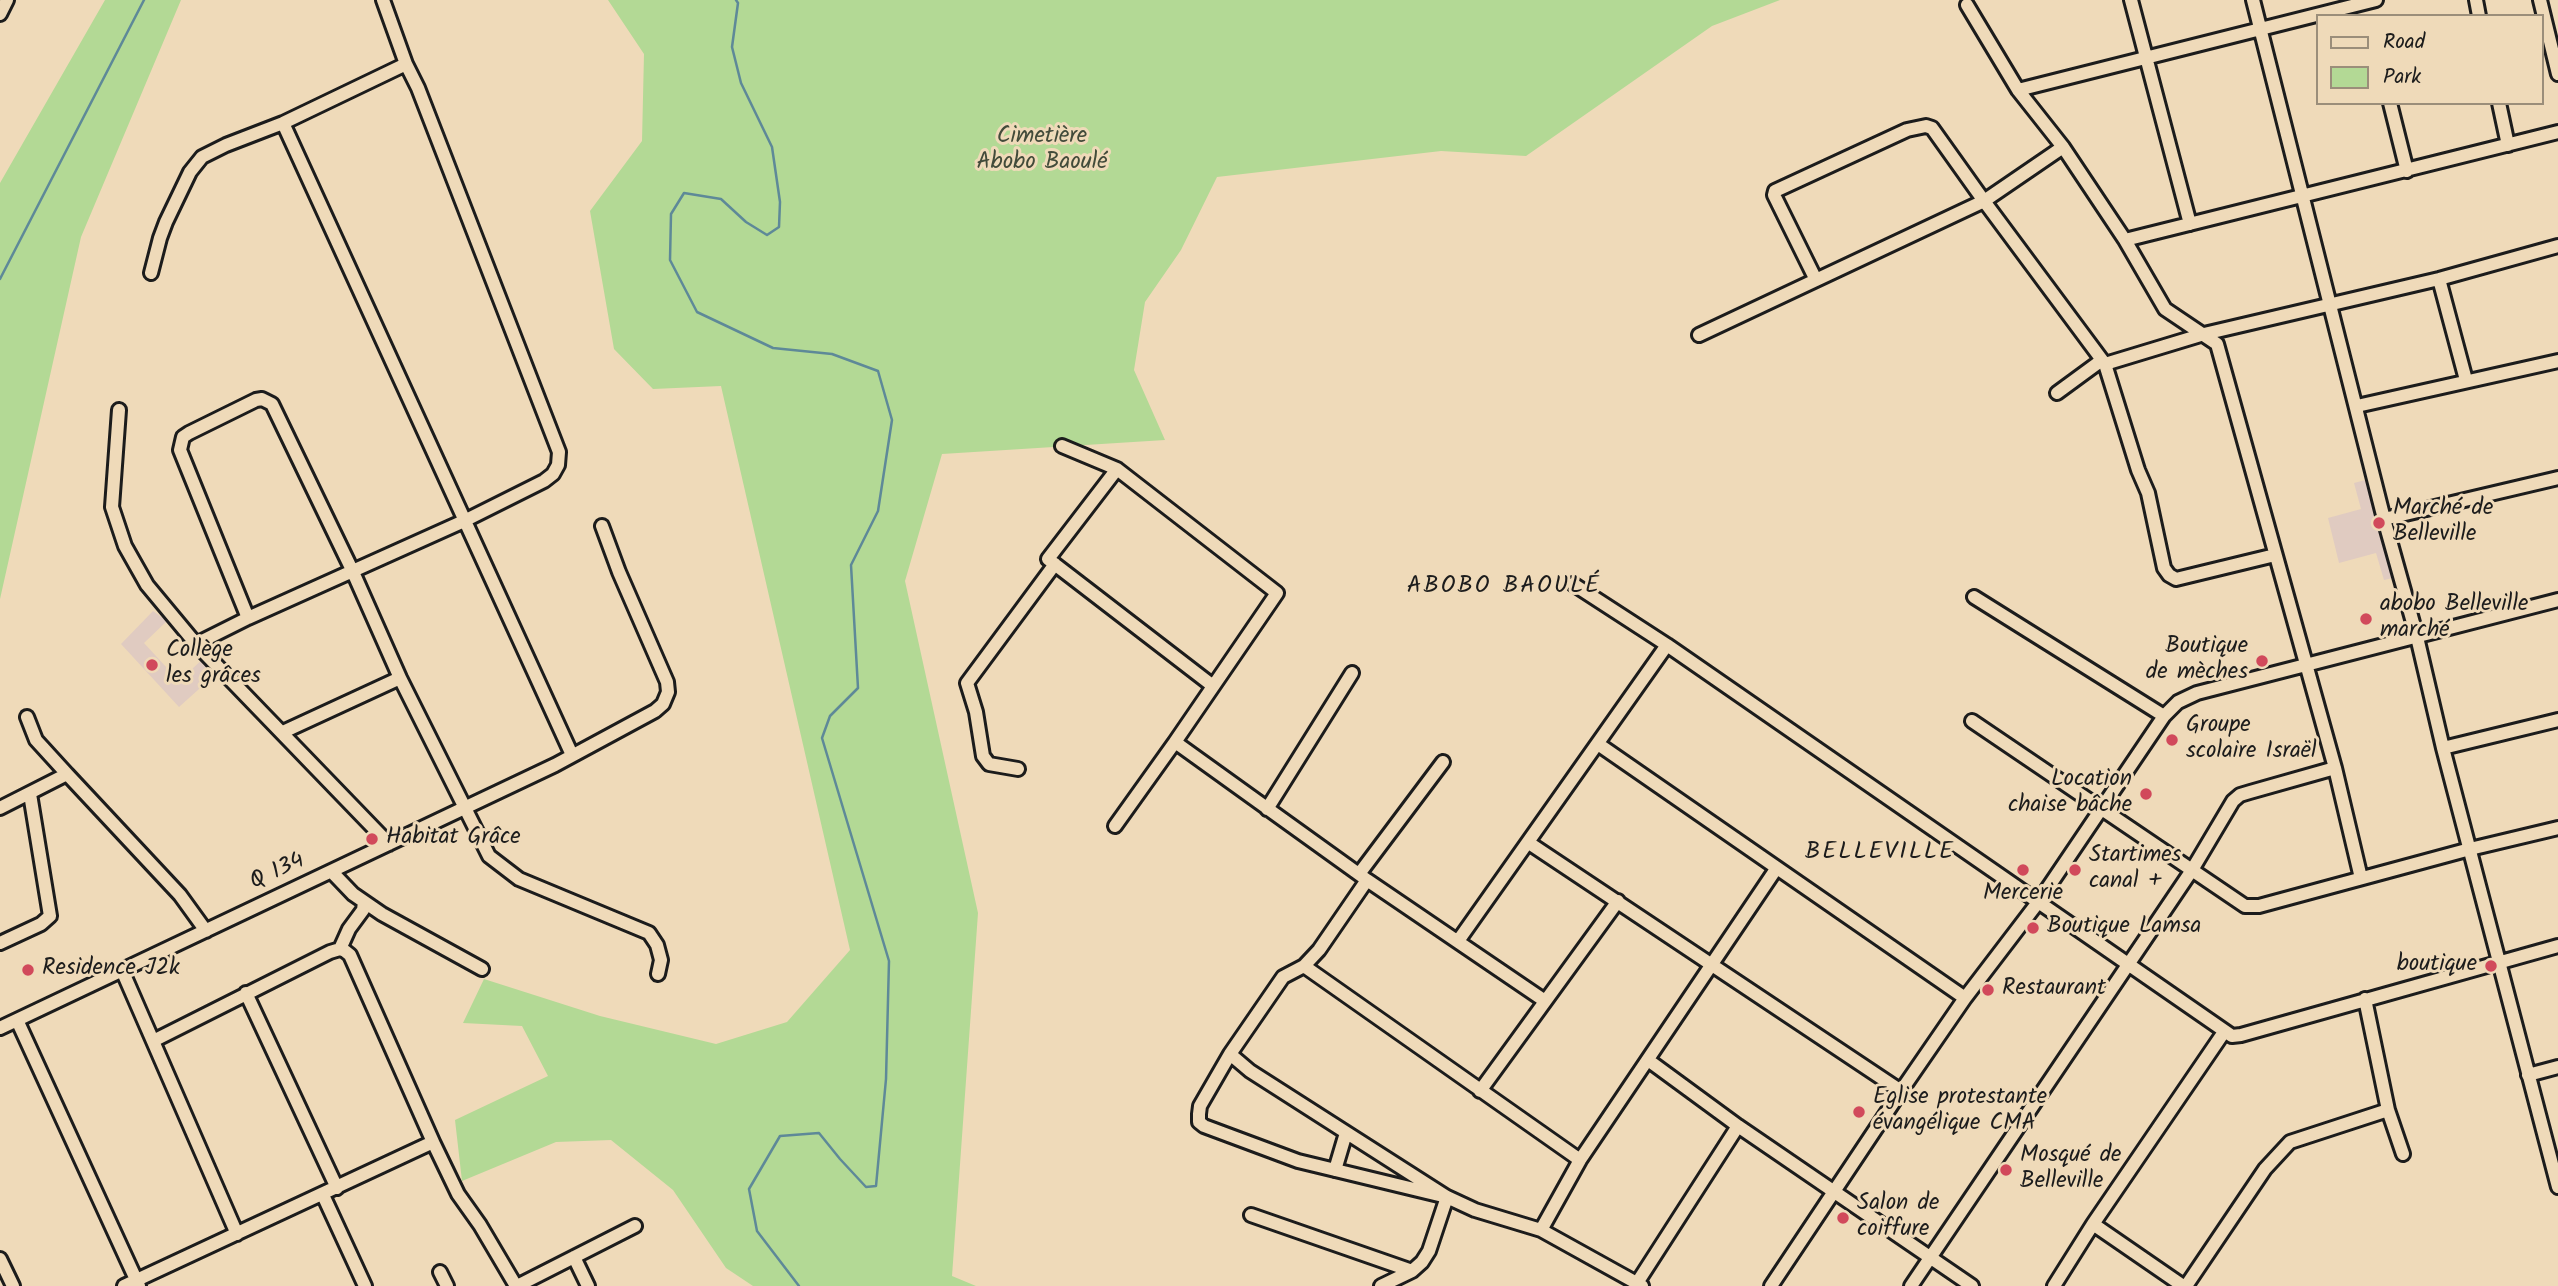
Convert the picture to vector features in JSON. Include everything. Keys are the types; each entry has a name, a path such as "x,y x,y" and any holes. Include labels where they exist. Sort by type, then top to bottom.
{"street":[{"path":"0,14 8,0"},
{"path":"197,644 248,618 464,521 553,474 558,465 559,452 383,0"},
{"path":"2132,0 2189,224"},
{"path":"2253,0 2498,962 2558,1184"},
{"path":"2318,14 2369,1"},
{"path":"1967,5 2018,90 2063,148 2125,240 2165,309 2217,344 2335,768 2361,878"},
{"path":"2018,90 2316,15"},
{"path":"2544,16 2558,74"},
{"path":"151,274 166,222 190,172 202,157 406,64"},
{"path":"2390,105 2407,171"},
{"path":"2499,105 2508,145"},
{"path":"283,122 572,755"},
{"path":"1816,280 1774,195 1781,186 1907,130 1926,126 1932,128 2104,362 2138,470 2148,493 2164,568 2169,575 2176,579 2275,555"},
{"path":"2125,240 2558,132"},
{"path":"1699,335 1984,201 2063,148"},
{"path":"2057,393 2104,362 2204,334 2439,279 2558,246"},
{"path":"2439,279 2466,380"},
{"path":"2357,406 2558,361"},
{"path":"248,618 180,450 183,437 189,433 262,399 272,404 353,572 400,678 489,856 519,879 649,933 662,960 658,974"},
{"path":"119,410 112,507 125,547 147,584 197,644 389,844"},
{"path":"1062,446 1117,468 1277,593 1115,826"},
{"path":"1117,468 1048,559 1213,686"},
{"path":"2384,519 2558,478"},
{"name":"Q 134","path":"0,1028 467,808 655,711 663,704 668,692 667,682 602,526"},
{"path":"1018,769 989,764 983,756 976,712 967,683 1055,564"},
{"path":"1573,584 1667,645 2232,1036 2558,946"},
{"path":"1974,597 2164,716"},
{"path":"1770,1286 1965,998 2039,901 2164,716 2186,696 2558,600"},
{"path":"1458,941 1667,645"},
{"path":"1267,809 1352,673"},
{"path":"283,732 400,678"},
{"path":"27,717 36,740 180,895 206,931"},
{"path":"2443,748 2558,720"},
{"path":"1972,721 2245,906 2252,907 2558,828"},
{"path":"1175,742 1363,877 1545,1001"},
{"path":"1598,744 1965,998"},
{"path":"1443,762 1363,877 1319,950 1304,966 1283,977 1230,1054 1200,1106 1199,1122 1298,1161 1447,1197"},
{"path":"1911,1286 2192,870 2233,802 2240,795 2335,768"},
{"path":"0,808 67,774"},
{"path":"0,943 41,924 50,916 30,794"},
{"path":"1529,843 1900,1091"},
{"path":"1541,1230 1580,1160 1776,869"},
{"path":"331,871 364,902 382,914 482,969"},
{"path":"1480,1091 1618,901"},
{"path":"153,1041 340,949 349,929 363,910 364,902"},
{"path":"340,949 350,956 458,1194 481,1225 517,1286 635,1226"},
{"path":"1304,966 1580,1160"},
{"path":"122,970 237,1234"},
{"path":"246,993 337,1188"},
{"path":"2365,999 2388,1110 2403,1154"},
{"path":"17,1020 138,1283"},
{"path":"2054,1286 2224,1032"},
{"path":"1230,1054 1250,1071 1447,1197 1475,1210 1541,1230 1640,1284 1738,1126"},
{"path":"1648,1060 1738,1126 1972,1286"},
{"path":"2528,1075 2558,1067"},
{"path":"2093,1224 2185,1286 2265,1169 2290,1142 2388,1110"},
{"path":"1335,1170 1346,1133"},
{"path":"124,1286 138,1283 433,1142"},
{"path":"323,1195 365,1286"},
{"path":"1381,1286 1412,1271 1422,1262 1429,1251 1447,1197"},
{"path":"1251,1215 1412,1271"},
{"path":"574,1257 588,1286"},
{"path":"0,1259 13,1286"},
{"path":"440,1272 447,1286"}],"shaded area":[{"path":"2380,476 2391,521 2401,519 2405,533 2395,536 2405,575 2384,580 2376,553 2339,563 2328,518 2361,509 2354,483"},
{"name":"Collège les grâces","path":"153,611 167,621 144,643 179,681 205,657 218,672 179,707 121,644"}],"green space":[{"path":"105,0 181,0 81,237 0,599 0,183"},
{"name":"Cimetière Abobo Baoulé","path":"608,0 1780,0 1712,26 1526,156 1441,151 1217,177 1181,250 1145,302 1134,370 1165,440 942,454 905,581 978,913 952,1276 976,1286 753,1286 726,1268 673,1190 611,1140 556,1142 462,1181 455,1120 548,1076 522,1026 463,1023 484,979 600,1016 716,1044 787,1022 850,950 721,386 653,389 614,349 590,211 642,141 644,54"}],"waterway":[{"path":"0,279 144,0"},
{"path":"736,0 738,3 732,47 741,83 772,147 780,202 779,227 767,235 746,222 721,199 684,193 671,214 670,260 697,312 773,348 832,354 878,371 892,420 878,511 851,565 858,688 830,716 822,738 889,961 886,1079 876,1186 866,1187 819,1133 780,1136 749,1189 757,1231 799,1286"}],"place":[{"name":"Marché de Belleville","path":"2379,523"},
{"name":"abobo Belleville marché","path":"2366,619"},
{"name":"Boutique de mèches","path":"2262,661"},
{"name":"Collège les grâces","path":"152,665"},
{"name":"Groupe scolaire Israël","path":"2172,740"},
{"name":"Location chaise bâche","path":"2146,794"},
{"name":"Habitat Grâce","path":"372,839"},
{"name":"Mercerie","path":"2023,870"},
{"name":"Startimes canal +","path":"2075,870"},
{"name":"Boutique Lamsa","path":"2033,928"},
{"name":"boutique","path":"2491,966"},
{"name":"Residence J2k","path":"28,970"},
{"name":"Restaurant","path":"1988,990"},
{"name":"Eglise protestante évangélique CMA","path":"1859,1112"},
{"name":"Mosqué de Belleville","path":"2006,1170"},
{"name":"Salon de coiffure","path":"1843,1218"}],"district":[{"name":"ABOBO BAOULÉ","path":"1504,588"},
{"name":"BELLEVILLE","path":"1880,854"}]}
